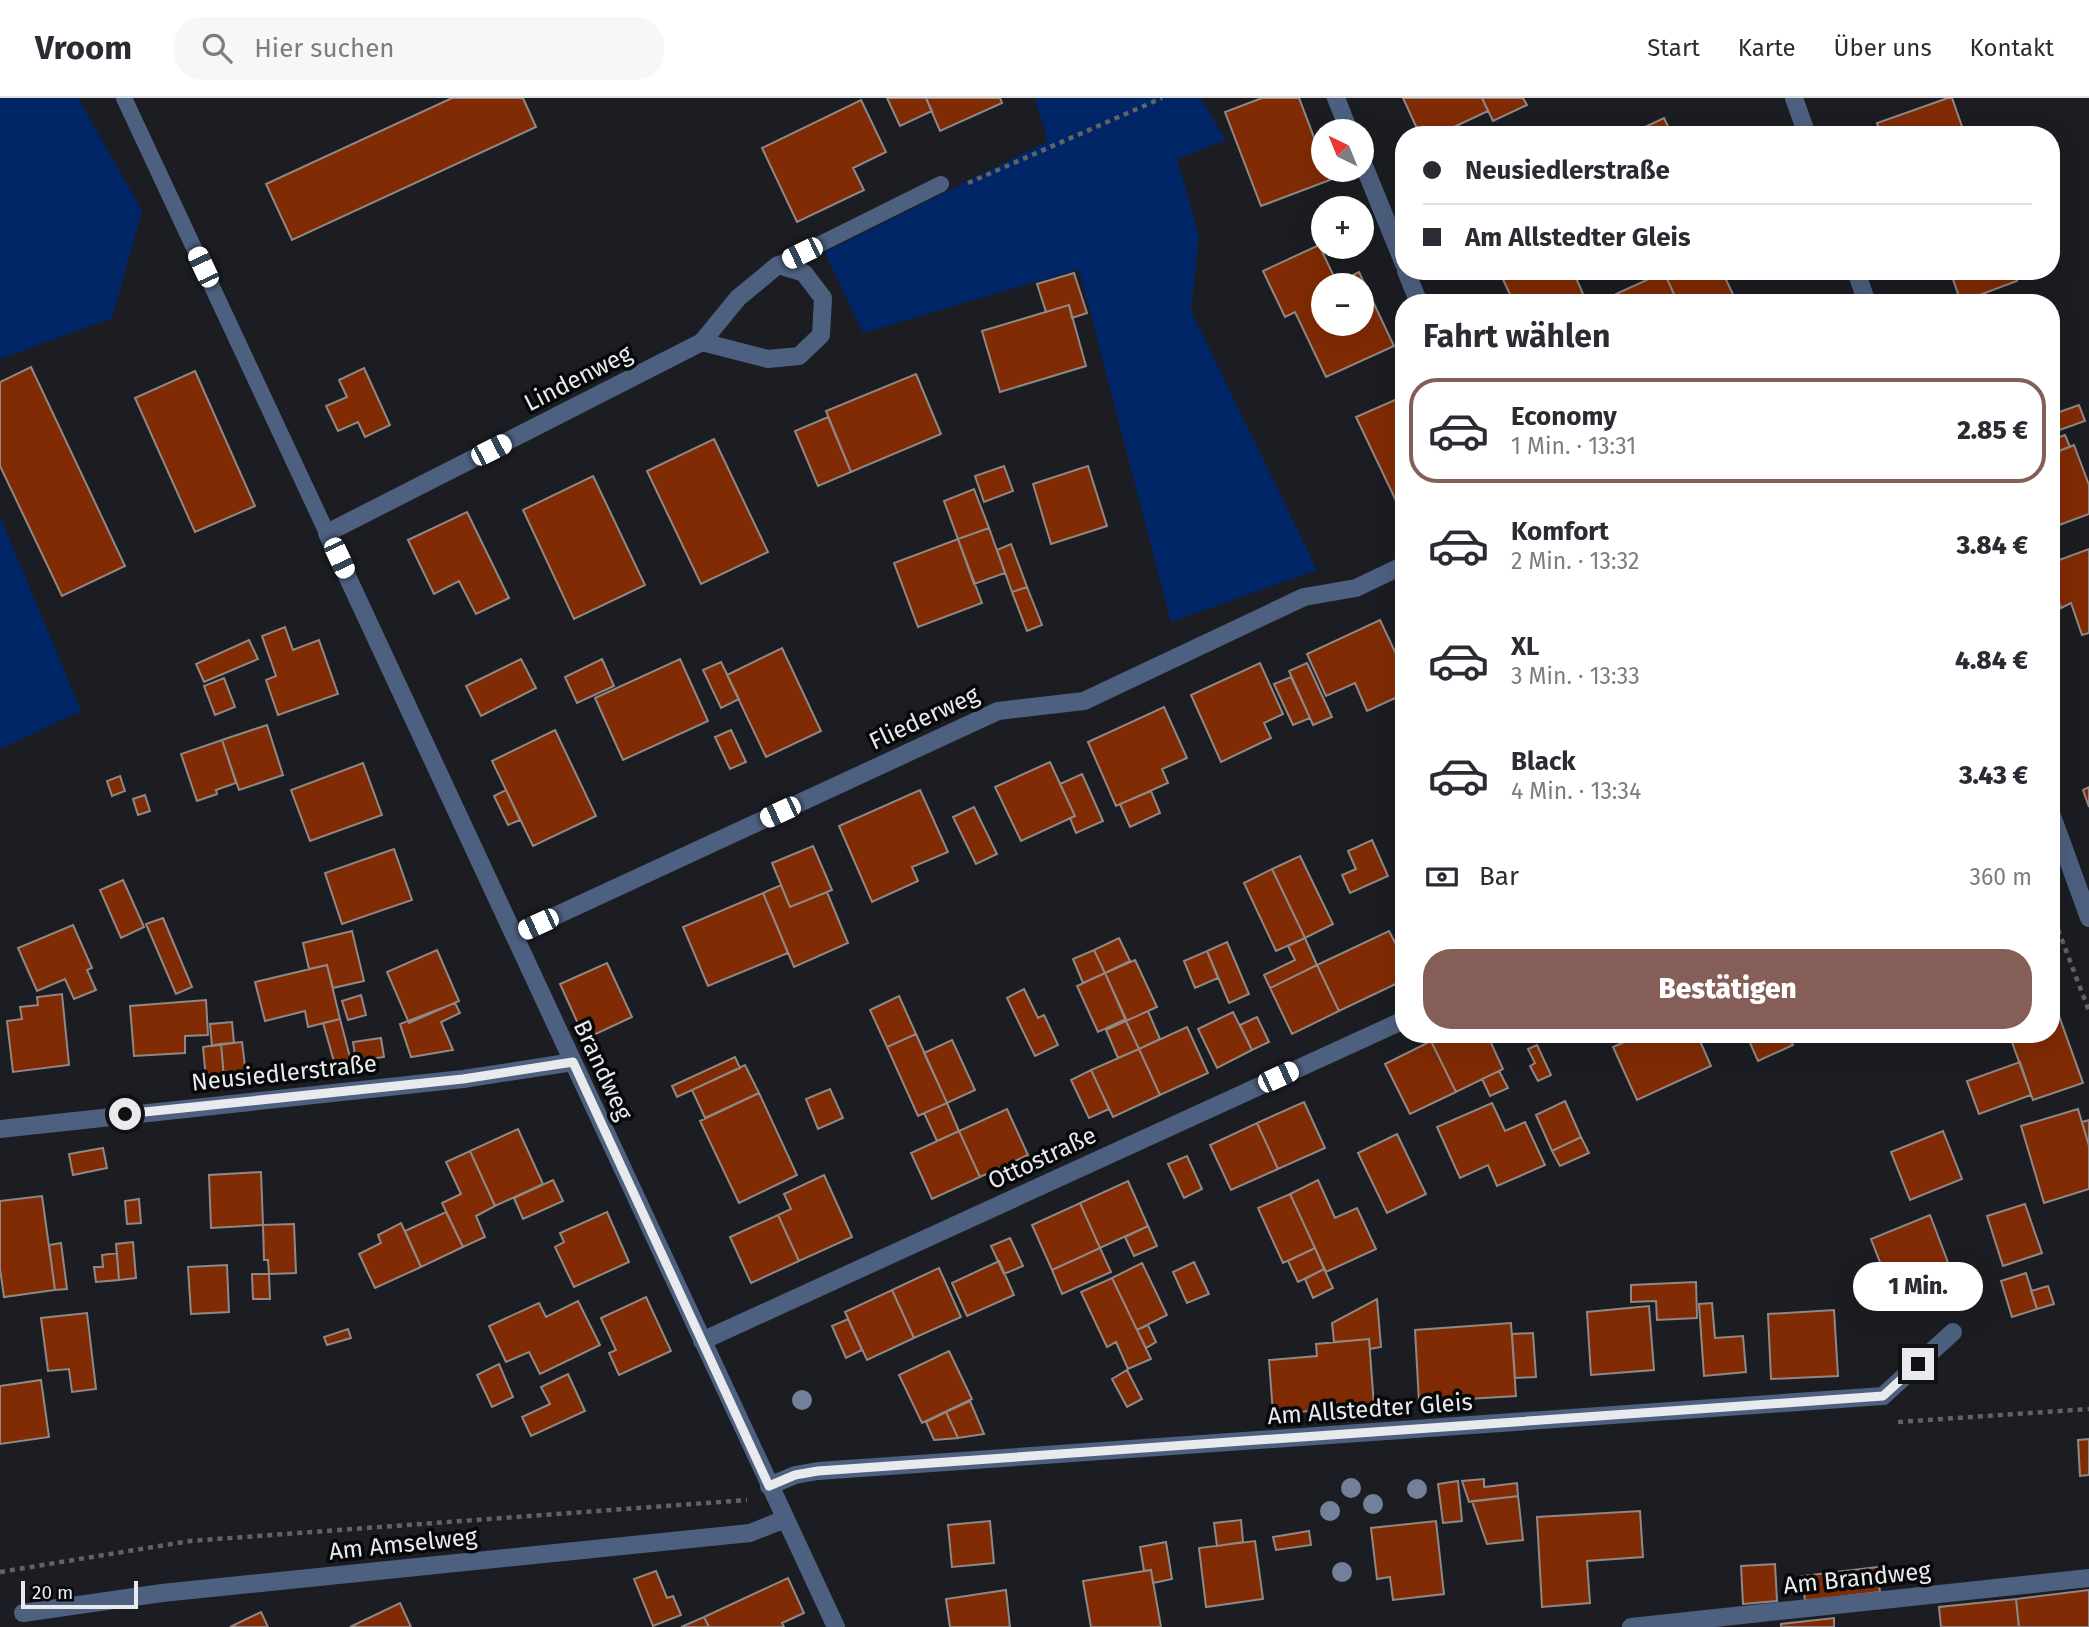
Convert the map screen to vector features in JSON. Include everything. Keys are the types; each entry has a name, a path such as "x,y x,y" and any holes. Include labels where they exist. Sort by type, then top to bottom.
{"street":[{"path":"1336,98 1344,119"},
{"path":"1794,98 1804,126"},
{"path":"1371,182 1395,242"},
{"name":"Lindenweg","path":"327,533 702,342 738,298 778,265"},
{"path":"702,342 768,359 799,356 821,335 823,298 804,274 778,265"},
{"name":"Brandweg","path":"327,533 836,1627"},
{"name":"Fliederweg","path":"514,935 998,711 1084,701 1304,597 1356,588 1395,569"},
{"path":"2060,838 2089,918"},
{"name":"Ottostraße","path":"702,1341 1395,1024"},
{"name":"Neusiedlerstraße","path":"0,1129 463,1079 573,1062"},
{"name":"Am Allstedter Gleis","path":"769,1486 795,1475 818,1471 1883,1396 1953,1332"},
{"name":"Am Amselweg","path":"23,1613 162,1593 750,1533 785,1519"},
{"name":"Am Brandweg","path":"1631,1627 2089,1578"}],"lane":[{"path":"124,98 327,533"},
{"path":"778,265 941,184"}],"path":[{"path":"941,184 954,189 1162,98"},
{"path":"2060,935 2089,1011"}],"shaded area":[{"path":"0,98 78,98 142,211 112,318 0,359"},
{"path":"1035,98 1200,98 1226,140 1177,159 1199,235 1191,311 1317,570 1171,622 1079,269 863,333 825,252 1048,141"},
{"path":"0,516 81,711 0,749"}],"building":[{"path":"452,98 523,98 536,127 292,240 266,184"},
{"path":"887,98 926,98 932,111 900,126"},
{"path":"926,98 1000,98 1002,103 940,131"},
{"path":"1262,98 1299,98 1311,130 1311,182 1325,182 1261,206 1225,112"},
{"path":"1403,98 1482,98 1488,111 1456,126 1416,126"},
{"path":"1482,98 1523,98 1527,105 1493,121"},
{"path":"1952,98 1962,126 1878,126 1877,123"},
{"path":"861,100 886,152 853,168 864,190 797,222 762,148"},
{"path":"1664,118 1668,126 1647,126"},
{"path":"1311,249 1311,259 1326,259 1332,273 1311,273 1311,336 1374,336 1374,304 1394,346 1326,377 1295,312 1285,317 1263,271"},
{"path":"1074,273 1087,313 1072,318 1069,305 1046,312 1037,284"},
{"path":"1503,280 1577,280 1583,294 1510,294"},
{"path":"1647,280 1668,280 1674,294 1616,294"},
{"path":"1668,280 1726,280 1733,294 1674,294"},
{"path":"1953,280 2017,281 1982,294 1958,294"},
{"path":"1069,305 1086,366 1000,392 982,331"},
{"path":"31,367 125,566 62,596 0,466 0,382"},
{"path":"364,368 390,425 365,437 358,422 338,431 326,406 347,397 339,380"},
{"path":"195,371 255,506 195,532 135,398"},
{"path":"916,374 941,434 851,472 826,411"},
{"path":"1395,400 1395,499 1356,417"},
{"path":"2079,405 2085,421 2060,430 2060,412"},
{"path":"828,417 851,472 818,486 795,431"},
{"path":"2065,435 2070,447 2060,451 2060,437"},
{"path":"714,439 768,552 701,584 647,471"},
{"path":"2074,445 2089,485 2089,514 2060,525 2060,450"},
{"path":"1004,466 1013,491 984,502 975,476"},
{"path":"1088,466 1107,526 1051,544 1033,484"},
{"path":"593,476 645,585 574,619 523,510"},
{"path":"974,489 989,528 958,539 944,501"},
{"path":"467,512 509,598 476,614 459,581 434,594 408,540"},
{"path":"989,528 1005,573 974,584 958,539"},
{"path":"958,539 982,603 918,627 894,563"},
{"path":"1011,544 1027,587 1012,592 997,550"},
{"path":"2089,549 2089,633 2082,635 2071,603 2061,608 2060,560"},
{"path":"1027,587 1042,625 1027,631 1012,592"},
{"path":"1380,620 1395,652 1395,698 1367,711 1355,683 1326,696 1307,654"},
{"path":"285,627 293,650 319,640 338,694 278,715 266,680 276,676 262,636"},
{"path":"249,640 258,659 204,682 196,664"},
{"path":"782,648 821,731 766,757 727,675"},
{"path":"521,659 536,688 481,716 466,686"},
{"path":"602,659 614,686 577,703 565,677"},
{"path":"680,659 708,721 623,760 595,698"},
{"path":"721,662 739,699 721,708 703,670"},
{"path":"1260,663 1283,714 1264,723 1271,738 1221,762 1191,695"},
{"path":"1307,663 1332,717 1313,725 1289,671"},
{"path":"1291,677 1310,718 1293,725 1274,684"},
{"path":"224,678 235,707 215,715 204,686"},
{"path":"1164,707 1187,758 1162,769 1168,783 1116,806 1088,742"},
{"path":"267,725 283,775 239,790 222,740"},
{"path":"555,730 596,816 533,846 492,761"},
{"path":"731,730 746,762 730,769 715,737"},
{"path":"222,740 236,783 197,801 181,754"},
{"path":"1050,762 1075,816 1021,841 995,787"},
{"path":"363,763 382,815 310,841 291,790"},
{"path":"1082,774 1103,821 1076,833 1070,818 1075,816 1060,784"},
{"path":"120,776 125,791 112,796 107,781"},
{"path":"2089,787 2089,807 2083,790"},
{"path":"506,790 520,820 508,825 494,796"},
{"path":"920,790 948,852 912,867 918,881 872,902 839,826"},
{"path":"1151,791 1160,813 1130,827 1120,804"},
{"path":"145,795 150,811 138,815 133,799"},
{"path":"974,807 997,854 976,864 953,817"},
{"path":"1372,840 1388,876 1350,893 1342,875 1356,869 1348,851"},
{"path":"813,846 832,890 790,907 772,863"},
{"path":"394,849 412,900 342,924 325,873"},
{"path":"1300,856 1333,924 1305,938 1272,869"},
{"path":"1272,869 1305,938 1276,951 1244,883"},
{"path":"123,880 144,927 121,938 100,890"},
{"path":"781,885 790,907 827,892 848,943 794,967 763,893"},
{"path":"763,893 788,953 708,986 683,927"},
{"path":"163,918 192,987 176,994 146,924"},
{"path":"73,925 92,968 87,970 96,990 74,999 65,979 37,991 18,948"},
{"path":"352,931 364,981 333,988 327,965 309,969 303,943"},
{"path":"1389,931 1395,943 1395,984 1339,1011 1317,965"},
{"path":"1119,938 1130,961 1105,973 1094,950"},
{"path":"1305,938 1317,965 1270,988 1264,975 1295,960 1288,946"},
{"path":"1227,942 1249,994 1229,1003 1207,951"},
{"path":"437,950 459,1001 409,1023 387,972"},
{"path":"1094,950 1105,973 1083,983 1073,959"},
{"path":"1207,951 1218,978 1195,988 1184,961"},
{"path":"1135,960 1157,1007 1126,1021 1105,973"},
{"path":"607,963 632,1017 585,1039 560,984"},
{"path":"327,965 340,1019 308,1027 305,1011 265,1021 255,982"},
{"path":"1317,965 1339,1011 1292,1034 1270,988"},
{"path":"1105,973 1126,1019 1098,1032 1077,986"},
{"path":"1024,989 1038,1018 1044,1015 1058,1045 1035,1056 1007,998"},
{"path":"62,994 69,1065 13,1072 7,1021 22,1019 20,1007 38,1005 37,997"},
{"path":"361,995 366,1015 348,1020 342,1001"},
{"path":"899,996 916,1034 887,1047 870,1010"},
{"path":"206,1000 208,1035 185,1036 185,1053 134,1056 130,1006"},
{"path":"455,1003 460,1013 441,1022 453,1050 411,1057 400,1024"},
{"path":"1148,1011 1160,1039 1139,1049 1126,1021"},
{"path":"1233,1012 1252,1050 1217,1068 1198,1029"},
{"path":"1257,1017 1269,1042 1252,1050 1240,1025"},
{"path":"340,1019 351,1061 335,1065 323,1023"},
{"path":"2060,1019 2083,1083 2033,1100 2012,1043 2060,1043"},
{"path":"1126,1021 1139,1049 1118,1058 1106,1030"},
{"path":"232,1022 234,1043 212,1046 210,1024"},
{"path":"1187,1027 1208,1073 1160,1095 1139,1049"},
{"path":"916,1034 947,1103 918,1116 887,1047"},
{"path":"381,1038 384,1057 356,1061 353,1042"},
{"path":"952,1040 975,1090 947,1103 924,1053"},
{"path":"242,1042 246,1074 224,1077 221,1044"},
{"path":"1432,1043 1491,1043 1503,1069 1456,1092"},
{"path":"1432,1043 1456,1092 1410,1114 1385,1064"},
{"path":"1622,1043 1701,1043 1711,1066 1637,1100 1613,1047"},
{"path":"1750,1043 1793,1045 1758,1061"},
{"path":"221,1044 224,1077 206,1079 203,1047"},
{"path":"1537,1045 1551,1075 1538,1081 1530,1066 1535,1063 1528,1049"},
{"path":"1139,1049 1160,1095 1113,1117 1091,1070"},
{"path":"735,1057 740,1068 677,1097 672,1086"},
{"path":"2020,1062 2031,1095 1979,1114 1967,1081"},
{"path":"745,1065 759,1093 705,1118 692,1090"},
{"path":"1091,1070 1109,1109 1089,1118 1071,1080"},
{"path":"1499,1071 1508,1088 1490,1096 1482,1079"},
{"path":"830,1089 843,1118 818,1129 806,1099"},
{"path":"759,1093 797,1175 739,1203 700,1121"},
{"path":"1565,1101 1581,1137 1552,1151 1536,1115"},
{"path":"1304,1102 1325,1148 1278,1169 1257,1123"},
{"path":"947,1103 959,1131 937,1141 924,1113"},
{"path":"1492,1103 1505,1131 1525,1122 1545,1165 1497,1186 1488,1165 1460,1178 1437,1127"},
{"path":"1007,1109 1028,1155 980,1177 959,1131"},
{"path":"2078,1109 2089,1146 2089,1189 2044,1203 2021,1126"},
{"path":"2089,1120 2089,1146 2082,1122"},
{"path":"1257,1123 1278,1169 1231,1190 1210,1145"},
{"path":"518,1129 543,1184 495,1206 470,1151"},
{"path":"959,1131 980,1177 932,1199 911,1153"},
{"path":"1943,1131 1962,1179 1910,1200 1891,1152"},
{"path":"1397,1134 1426,1194 1387,1213 1358,1153"},
{"path":"1581,1137 1589,1153 1560,1166 1552,1151"},
{"path":"103,1148 107,1168 73,1175 69,1154"},
{"path":"470,1151 495,1206 476,1216 485,1237 463,1247 442,1203 461,1194 446,1162"},
{"path":"1187,1156 1202,1189 1184,1198 1168,1164"},
{"path":"261,1172 263,1225 211,1228 209,1175"},
{"path":"824,1175 852,1237 799,1261 778,1215 791,1209 784,1194"},
{"path":"553,1180 563,1201 523,1219 514,1198"},
{"path":"1318,1180 1335,1218 1357,1208 1376,1249 1326,1272 1290,1194"},
{"path":"1128,1181 1148,1226 1100,1248 1080,1203"},
{"path":"1290,1194 1315,1248 1283,1263 1258,1208"},
{"path":"42,1196 55,1290 4,1297 0,1269 0,1201"},
{"path":"139,1199 141,1223 127,1224 125,1201"},
{"path":"1080,1203 1100,1248 1052,1270 1032,1225"},
{"path":"2025,1204 2042,1253 2003,1266 1987,1216"},
{"path":"446,1212 463,1247 421,1267 405,1231"},
{"path":"607,1212 629,1262 574,1287 555,1247 564,1242 560,1233"},
{"path":"778,1215 799,1261 751,1283 730,1237"},
{"path":"1930,1215 1949,1265 1890,1288 1871,1239"},
{"path":"401,1223 421,1267 375,1288 359,1254 381,1243 378,1235"},
{"path":"294,1224 296,1273 269,1274 268,1260 264,1260 263,1225"},
{"path":"1148,1226 1157,1246 1134,1256 1125,1237"},
{"path":"1010,1238 1023,1266 1004,1274 991,1246"},
{"path":"133,1242 136,1278 119,1280 116,1244"},
{"path":"61,1243 67,1289 55,1290 49,1245"},
{"path":"1100,1248 1111,1272 1062,1294 1052,1270"},
{"path":"1315,1248 1324,1269 1298,1282 1288,1261"},
{"path":"117,1253 119,1280 96,1282 94,1267 103,1267 102,1255"},
{"path":"999,1261 1014,1295 967,1316 952,1283"},
{"path":"1194,1262 1209,1294 1187,1303 1173,1272"},
{"path":"1142,1263 1167,1315 1137,1330 1112,1278"},
{"path":"227,1265 229,1312 191,1314 188,1267"},
{"path":"939,1268 961,1317 914,1338 892,1290"},
{"path":"1324,1269 1333,1288 1313,1298 1305,1279"},
{"path":"2026,1273 2037,1309 2012,1317 2001,1281"},
{"path":"252,1274 269,1274 270,1299 253,1299"},
{"path":"1112,1278 1151,1359 1128,1369 1116,1342 1107,1347 1081,1292"},
{"path":"1696,1282 1697,1318 1657,1320 1656,1301 1631,1302 1631,1285"},
{"path":"2048,1286 2054,1304 2037,1309 2031,1291"},
{"path":"892,1290 914,1338 867,1360 845,1312"},
{"path":"646,1297 671,1351 619,1375 609,1353 616,1350 601,1318"},
{"path":"1377,1299 1381,1347 1370,1349 1369,1339 1334,1342 1332,1323"},
{"path":"578,1301 600,1345 540,1374 529,1352 506,1362 489,1326 539,1303 546,1317"},
{"path":"1712,1303 1715,1338 1743,1336 1746,1372 1704,1376 1699,1304"},
{"path":"1649,1306 1654,1370 1591,1375 1587,1312"},
{"path":"1834,1310 1838,1376 1771,1379 1768,1314"},
{"path":"87,1313 96,1389 72,1392 69,1369 48,1371 41,1318"},
{"path":"848,1319 862,1350 846,1358 832,1326"},
{"path":"1511,1323 1516,1396 1419,1402 1415,1330"},
{"path":"1148,1325 1156,1342 1146,1348 1137,1330"},
{"path":"348,1329 351,1338 327,1345 324,1337"},
{"path":"1533,1333 1536,1377 1515,1378 1512,1334"},
{"path":"1369,1339 1374,1406 1273,1414 1269,1360 1317,1356 1316,1344"},
{"path":"949,1351 972,1399 922,1423 899,1375"},
{"path":"499,1364 513,1397 492,1407 477,1375"},
{"path":"1127,1370 1142,1399 1127,1407 1112,1379"},
{"path":"568,1374 585,1411 531,1436 522,1417 550,1404 541,1387"},
{"path":"41,1380 49,1437 0,1444 0,1386"},
{"path":"970,1401 984,1434 958,1438 946,1412"},
{"path":"946,1412 958,1438 934,1440 926,1422"},
{"path":"2089,1439 2089,1475 2080,1476 2078,1440"},
{"path":"1484,1479 1484,1487 1517,1483 1518,1496 1469,1502 1462,1481"},
{"path":"1458,1481 1462,1521 1443,1523 1438,1484"},
{"path":"1518,1496 1523,1540 1487,1544 1472,1501"},
{"path":"1640,1511 1643,1557 1587,1561 1590,1603 1542,1607 1537,1517"},
{"path":"1241,1520 1243,1542 1217,1546 1214,1523"},
{"path":"990,1521 994,1563 952,1567 948,1525"},
{"path":"1436,1521 1444,1594 1393,1600 1390,1577 1377,1579 1371,1528"},
{"path":"1309,1531 1311,1545 1276,1550 1273,1537"},
{"path":"1255,1541 1263,1599 1206,1607 1199,1548"},
{"path":"1166,1542 1172,1579 1153,1583 1151,1570 1144,1571 1140,1547"},
{"path":"1775,1564 1777,1601 1743,1604 1741,1566"},
{"path":"1877,1567 1880,1592 1805,1601 1802,1576"},
{"path":"1151,1570 1161,1627 1091,1627 1083,1581"},
{"path":"656,1571 667,1598 673,1596 681,1615 653,1626 634,1579"},
{"path":"788,1578 804,1613 782,1623 784,1627 709,1627 704,1617"},
{"path":"1006,1590 1010,1627 950,1627 946,1599"},
{"path":"2089,1590 2089,1627 2019,1627 2016,1599"},
{"path":"2016,1599 2019,1627 1941,1627 1939,1607"},
{"path":"400,1603 411,1627 350,1627"},
{"path":"261,1612 268,1627 230,1627"},
{"path":"704,1617 709,1627 681,1627"},
{"path":"1834,1618 1834,1627 1781,1627 1781,1624"}],"route":[{"path":"125,1114 463,1079 573,1062 769,1486 795,1475 818,1471 1883,1396 1918,1364"}]}
